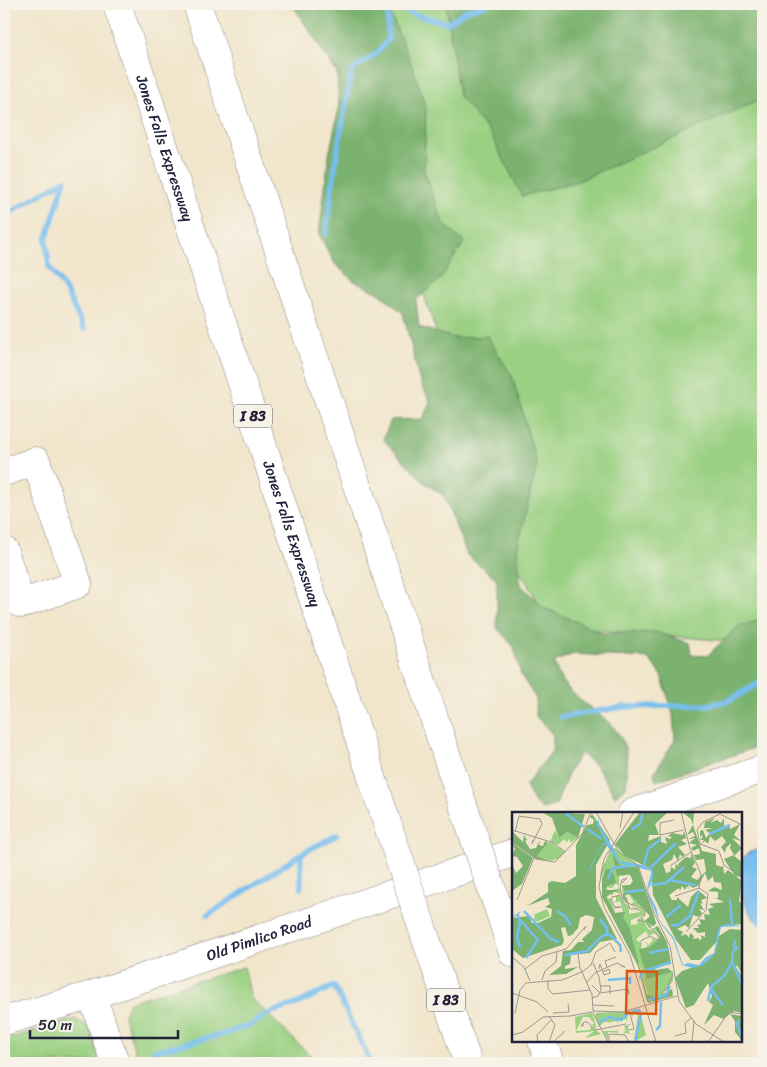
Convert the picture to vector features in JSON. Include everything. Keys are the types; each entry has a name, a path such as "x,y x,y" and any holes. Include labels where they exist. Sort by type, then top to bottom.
{"main road":[{"name":"Jones Falls Expressway","path":"117,4 468,1063"},
{"path":"196,4 512,951"},
{"path":"4,472 36,461 78,584 22,604 4,551"},
{"path":"635,812 763,769"},
{"name":"Old Pimlico Road","path":"4,1021 92,995 512,853"},
{"path":"92,995 116,1063"},
{"path":"542,1042 550,1063"}],"green space":[{"path":"292,4 375,4 391,15 413,68 426,108 424,170 443,223 464,242 441,278 416,300 419,327 454,338 487,336 512,376 537,464 517,550 521,585 544,608 603,633 655,632 690,643 692,655 707,656 739,626 761,620 763,622 763,745 656,781 654,773 675,740 673,714 661,674 648,658 573,654 554,662 566,686 612,726 620,736 625,749 627,766 626,787 615,796 596,766 580,753 568,774 556,805 542,809 533,801 526,785 552,751 553,735 536,716 536,699 521,675 514,647 497,628 497,579 467,555 444,496 424,482 383,439 391,420 423,419 430,401 420,382 403,313 379,293 354,281 335,264 319,234 329,155 339,108 337,73"},
{"path":"332,4 446,4 447,13 763,4 763,644 552,626 512,558 377,155"},
{"path":"446,4 763,4 763,98 578,181 522,196 490,133 459,96"},
{"path":"244,967 251,998 318,1063 139,1063 124,1016 129,1002"},
{"path":"75,1019 89,1027 101,1063 4,1063 4,1040"}],"water":[{"path":"763,848 763,928 749,912 743,897 742,858 750,852"}],"waterway":[{"path":"326,234 336,160 352,70 376,54 388,40 388,4"},
{"path":"395,4 412,14 448,23 465,11 488,4"},
{"path":"65,180 46,240 49,267 65,289 84,329"},
{"path":"4,220 11,212 65,180"},
{"path":"561,717 623,707 707,705 728,701 763,681"},
{"path":"208,915 301,854 337,835"},
{"path":"301,854 301,888"},
{"path":"154,1051 224,1034 253,1024 267,1014 299,1003 334,986 371,1063"}]}
